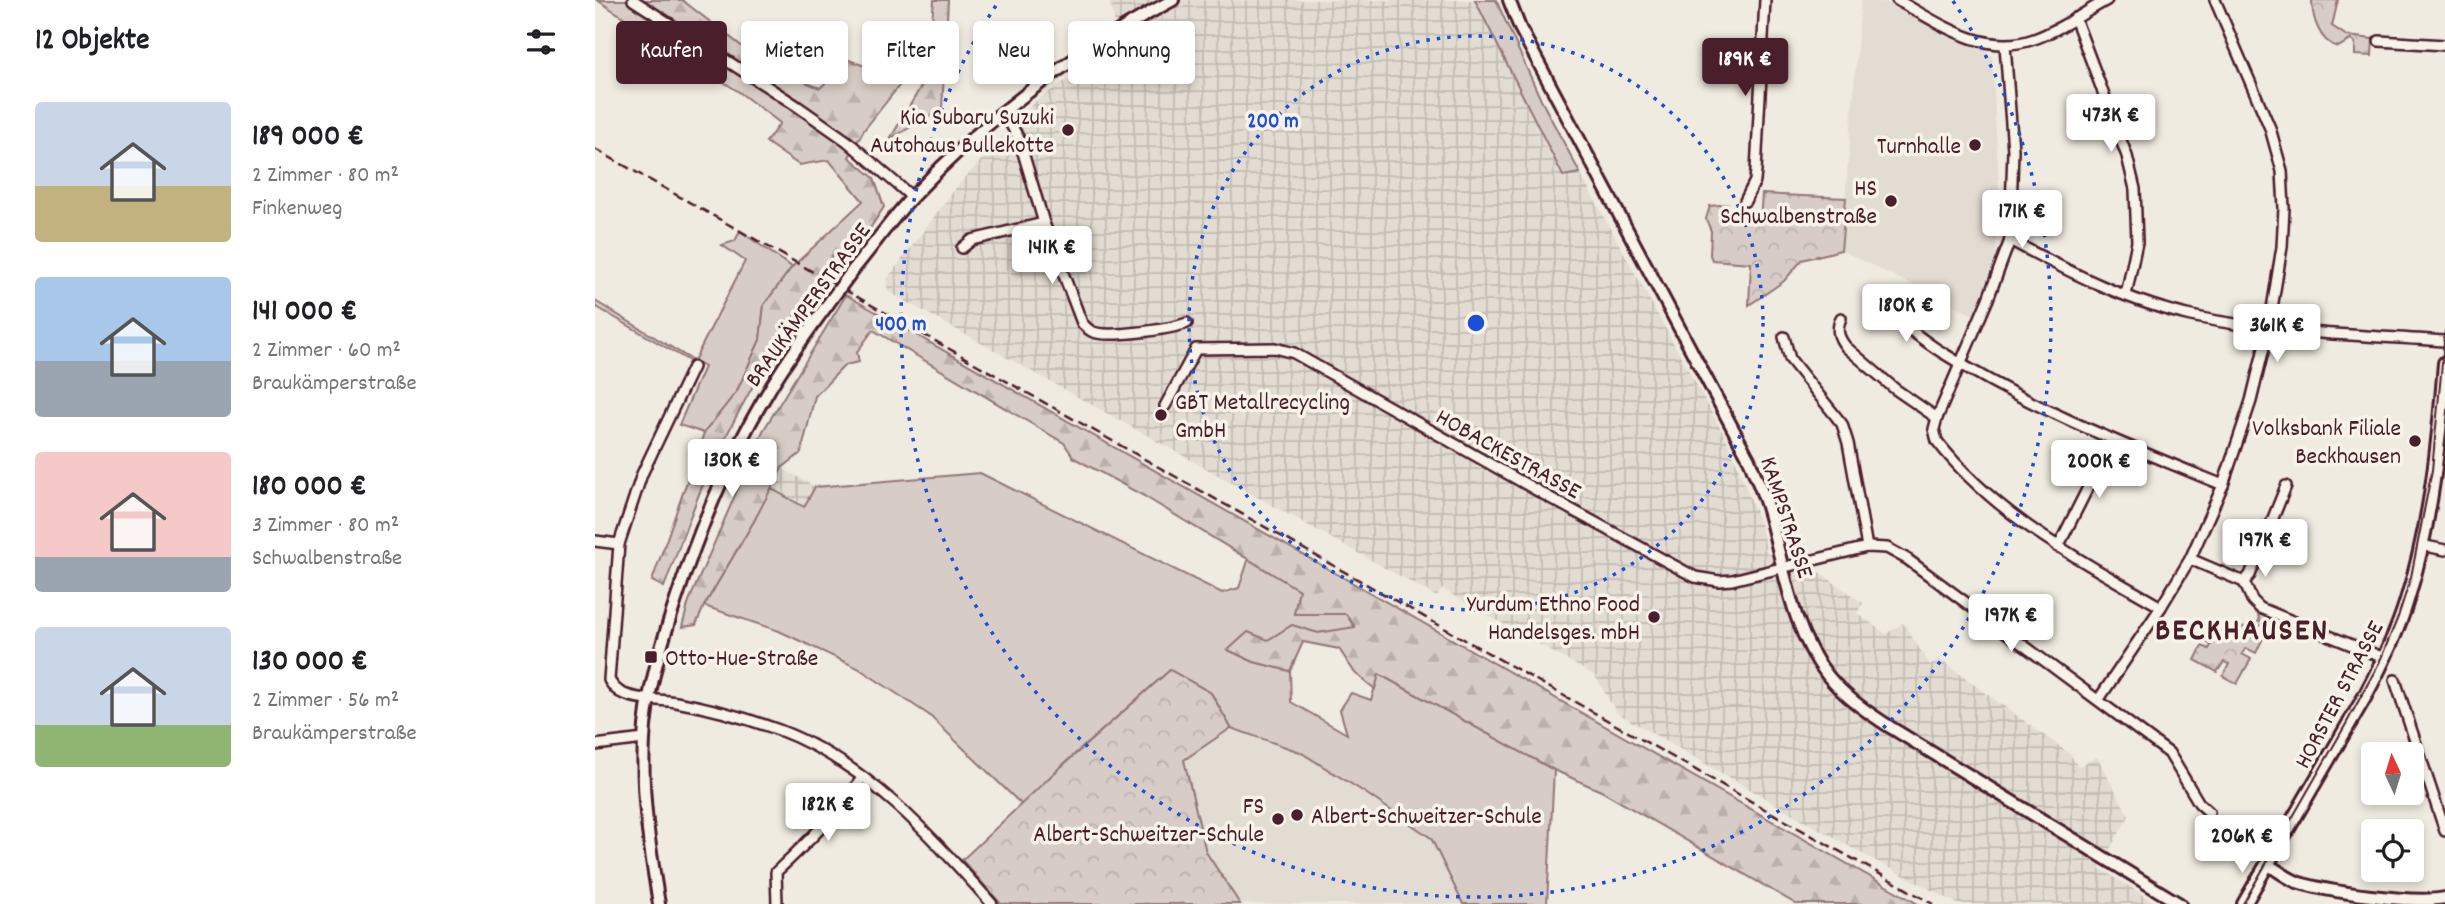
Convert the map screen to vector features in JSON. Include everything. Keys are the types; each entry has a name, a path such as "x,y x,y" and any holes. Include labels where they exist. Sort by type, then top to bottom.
{"main road":[{"name":"HORSTER STRASSE","path":"2244,904 2269,865 2384,658 2408,599 2437,455 2445,363"}],"street":[{"path":"633,0 848,141 912,197"},
{"name":"BRAUKÄMPERSTRASSE","path":"659,904 647,834 643,790 644,739 649,700 663,638 682,581 722,482 768,391 853,270 912,197 1004,111 1073,59 1173,0"},
{"name":"KAMPSTRASSE","path":"1509,0 1533,52 1749,459 1767,507 1799,622 1811,650 1835,683 1861,708 2180,904"},
{"path":"1745,201 1755,181 1756,171 1765,0"},
{"path":"1897,0 1963,36 2005,45 2034,39 2107,0"},
{"path":"2099,699 2190,559 2223,485 2251,401 2269,327 2282,247 2282,171 2270,128 2215,0"},
{"path":"2075,18 2127,156 2135,189 2137,242 2126,295"},
{"path":"2379,41 2445,45"},
{"path":"2005,45 2013,150 2010,240 1937,418 1934,429 1937,441 1990,497 2059,547 2161,607"},
{"path":"1004,111 1019,139 1044,223 1082,323 1091,331 1108,334 1173,328 1187,323"},
{"path":"962,248 972,240 1044,223"},
{"path":"2010,240 2098,284 2196,317 2269,327 2445,341"},
{"path":"1898,300 1895,318 1943,354 1974,372 2112,440 2223,485"},
{"path":"1841,318 1837,328 1846,347 1895,389 1937,418"},
{"path":"1784,337 1790,359 1842,424 1867,547"},
{"name":"HOBACKESTRASSE","path":"1165,406 1196,349 1275,348 1294,353 1695,577 1732,580 1867,547 1887,548 1907,559 2169,753 2199,803 2209,812"},
{"path":"693,367 642,474 619,544 609,680 614,688 624,694 726,713 781,731 824,752 893,800 944,850 992,904"},
{"path":"2059,547 2112,440"},
{"path":"2244,582 2250,575 2286,486"},
{"path":"595,541 619,544"},
{"path":"2421,545 2445,550"},
{"path":"2190,559 2244,582 2252,600 2260,608 2384,658"},
{"path":"2395,680 2445,831"},
{"path":"595,745 644,739"},
{"path":"777,904 776,872 798,854 831,819 862,778"},
{"path":"2269,865 2293,881 2323,890 2423,901 2445,898"}],"shaded area":[{"path":"1109,0 1475,0 1563,176 1580,173 1728,442 1760,523 1767,553 1816,570 1863,603 1857,613 1886,634 1903,623 1930,665 1939,659 2070,754 2078,767 2097,757 2129,816 2099,868 2158,904 1958,904 1859,852 1617,713 1595,676 1442,589 1437,597 887,291 887,279 955,189 1034,102 1068,79 1068,84 1195,84 1195,21 1114,21"},
{"path":"1861,0 1886,2 1959,40 1983,48 1992,56 1999,186 1996,255 1974,315 1841,250"},
{"path":"782,468 815,487 804,507 770,488"},
{"name":"Albert-Schweitzer-Schule","path":"1231,728 1300,752 1432,838 1463,904 1240,904 1206,852 1184,760"}],"green space":[{"path":"597,0 682,0 709,21 629,21"},
{"path":"934,0 948,0 947,21 932,21"},
{"path":"1475,0 1496,0 1541,100 1580,173 1563,176"},
{"path":"2312,0 2338,0 2332,26 2347,36 2373,39 2372,56 2355,55 2355,42 2351,40 2338,47 2326,40 2315,21"},
{"path":"727,35 741,46 741,84 810,84 820,88 824,84 848,84 849,60 862,65 862,84 901,84 864,130 849,157 874,178 884,207 849,260 833,255 763,368 702,487 664,587 652,581 704,433 737,391 760,340 764,305 792,267 863,201 829,160 799,165 766,142 780,123 727,84"},
{"path":"922,84 943,84 942,109 890,139"},
{"path":"1762,194 1846,198 1841,250 1802,260 1784,281 1749,305 1751,263 1712,260 1711,231 1706,219 1710,206 1728,204 1728,220 1760,221"},
{"path":"740,231 792,267 764,305 760,340 737,391 704,433 679,425 704,367 694,361 745,261 722,245 735,241"},
{"path":"846,295 1918,904 1796,904 1601,791 1554,770 1379,674 1375,689 1355,673 1339,649 1303,642 1290,671 1254,662 1228,650 1248,632 1268,640 1292,625 1318,633 1355,627 1346,614 1294,614 1299,590 1144,496 1074,458 1064,443 873,330 857,352 859,362 845,365 815,396 801,453 782,468 704,606 696,625 682,627 689,601 763,431"},
{"path":"595,301 694,361 691,362 595,306"},
{"path":"980,473 1222,593 1239,588 1249,558 1299,590 1294,614 1346,614 1355,628 1318,633 1292,625 1268,640 1228,650 1254,662 1290,671 1291,702 1347,734 1340,710 1351,693 1371,700 1379,674 1554,770 1547,904 1463,904 1431,838 1300,752 1231,728 1211,693 1170,670 1057,770 1022,805 929,715 858,668 779,631 704,606 754,521 770,488 804,507 815,487"},
{"path":"2263,613 2276,618 2251,630 2253,635 2261,633 2263,638 2256,653 2246,648 2242,654 2251,659 2237,684 2223,676 2229,664 2224,662 2217,672 2195,660 2202,646 2209,649 2211,645 2205,641 2215,633 2234,628 2236,630 2260,621 2258,615"},
{"path":"1170,670 1211,693 1231,728 1184,760 1206,852 1240,904 1001,904 962,860"}],"tram line":[{"path":"2243,904 2379,663 2398,617 2411,577 2432,470 2445,331"}],"railway":[{"path":"595,149 1933,904"}],"place":[{"name":"Kia Subaru Suzuki Autohaus Bullekotte","path":"1068,130"},
{"name":"Turnhalle","path":"1975,145"},
{"name":"HS Schwalbenstraße","path":"1891,201"},
{"name":"GBT Metallrecycling GmbH","path":"1161,415"},
{"name":"Volksbank Filiale Beckhausen","path":"2415,441"},
{"name":"Yurdum Ethno Food Handelsges. mbH","path":"1654,617"},
{"name":"Otto-Hue-Straße","path":"651,657"},
{"name":"Albert-Schweitzer-Schule","path":"1297,815"},
{"name":"FS Albert-Schweitzer-Schule","path":"1278,819"}],"district":[{"name":"BECKHAUSEN","path":"2242,628"}]}
